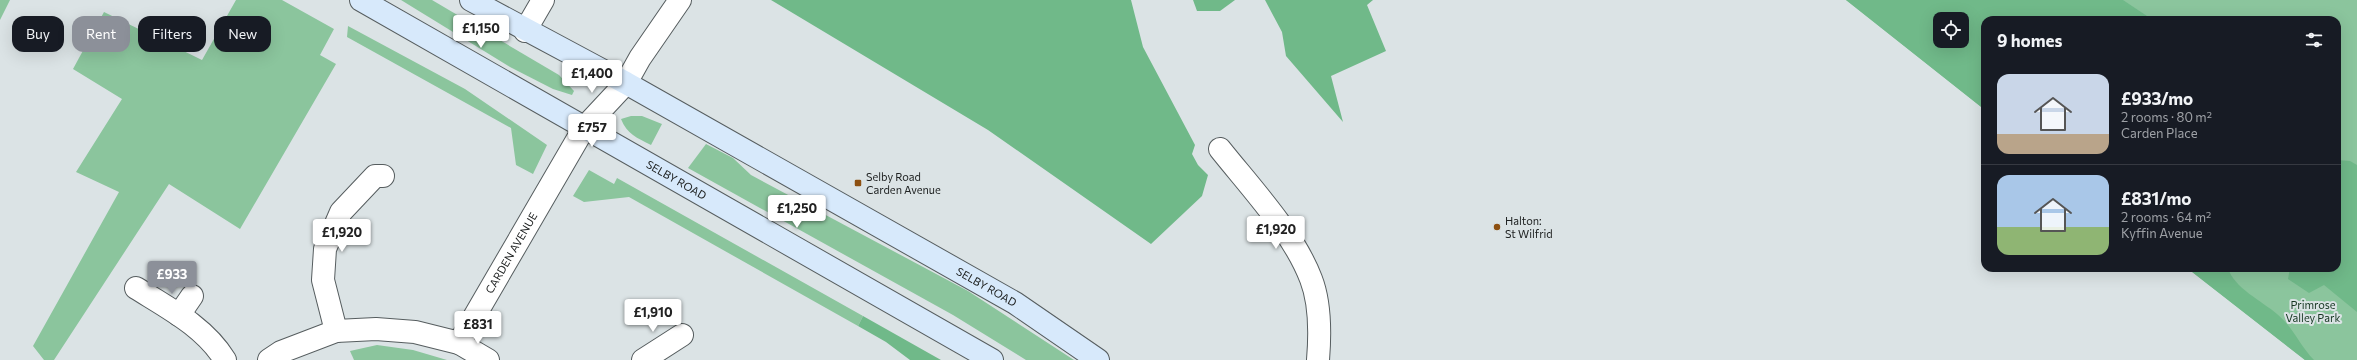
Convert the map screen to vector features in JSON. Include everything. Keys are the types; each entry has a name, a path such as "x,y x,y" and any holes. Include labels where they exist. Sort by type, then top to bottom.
{"main road":[{"name":"SELBY ROAD","path":"361,0 992,360"},
{"name":"SELBY ROAD","path":"471,0 626,83 1015,303 1098,360"}],"street":[{"path":"525,30 543,0"},
{"name":"CARDEN AVENUE","path":"459,343 584,128 626,83 640,58 680,0"},
{"path":"1220,150 1282,226 1312,279 1321,332 1318,360"},
{"path":"336,331 323,280 325,249 341,212 375,176 383,176"},
{"path":"136,288 179,315 208,339 225,360"},
{"path":"179,315 192,296"},
{"path":"269,360 281,352 336,331 376,329 414,332 459,343 488,360"},
{"path":"643,360 682,335"}],"green space":[{"path":"0,0 10,0 0,20"},
{"path":"236,0 282,0 334,29 320,55 336,64 240,229 169,184 54,360 44,360 33,346 119,192 76,172 122,99 73,69 82,52 130,52 130,25 138,29 138,52 186,52 202,60 214,39 214,52 271,52 271,16 227,16"},
{"path":"401,0 432,0 559,75 574,91 572,95 553,89 510,67"},
{"path":"771,0 1131,0 1143,47 1195,145 1192,154 1198,165 1208,175 1202,196 1151,244 988,130"},
{"path":"1193,0 1235,0 1220,11 1197,11"},
{"path":"1265,0 1373,0 1367,5 1386,51 1331,76 1343,122 1286,56 1282,32"},
{"name":"Primrose Valley Park","path":"1846,0 2357,0 2357,360 2305,360 2192,272 2341,272 2341,16 1981,16 1981,107"},
{"path":"1846,0 2123,0 2147,16 1981,16 1981,107"},
{"path":"104,12 112,16 102,16"},
{"path":"348,26 465,89 547,145 533,174 516,165 511,128 347,37"},
{"path":"631,116 642,116 662,124 651,145 629,132 623,124 621,119"},
{"path":"706,144 733,158 751,175 968,291 1074,360 1026,360 953,315 688,168"},
{"path":"2341,160 2350,161 2357,165 2357,312 2324,285 2309,293 2288,279 2289,272 2341,272"},
{"path":"589,170 614,184 617,178 863,316 858,326 629,197 584,202 573,196"},
{"path":"2192,272 2230,272 2242,288 2283,319 2314,360 2305,360"},
{"path":"863,316 941,360 910,360 886,342 858,326"},
{"path":"377,345 413,350 447,360 354,360 350,351"}],"place":[{"name":"Selby Road Carden Avenue","path":"858,183"},
{"name":"Halton: St Wilfrid","path":"1497,227"}]}
